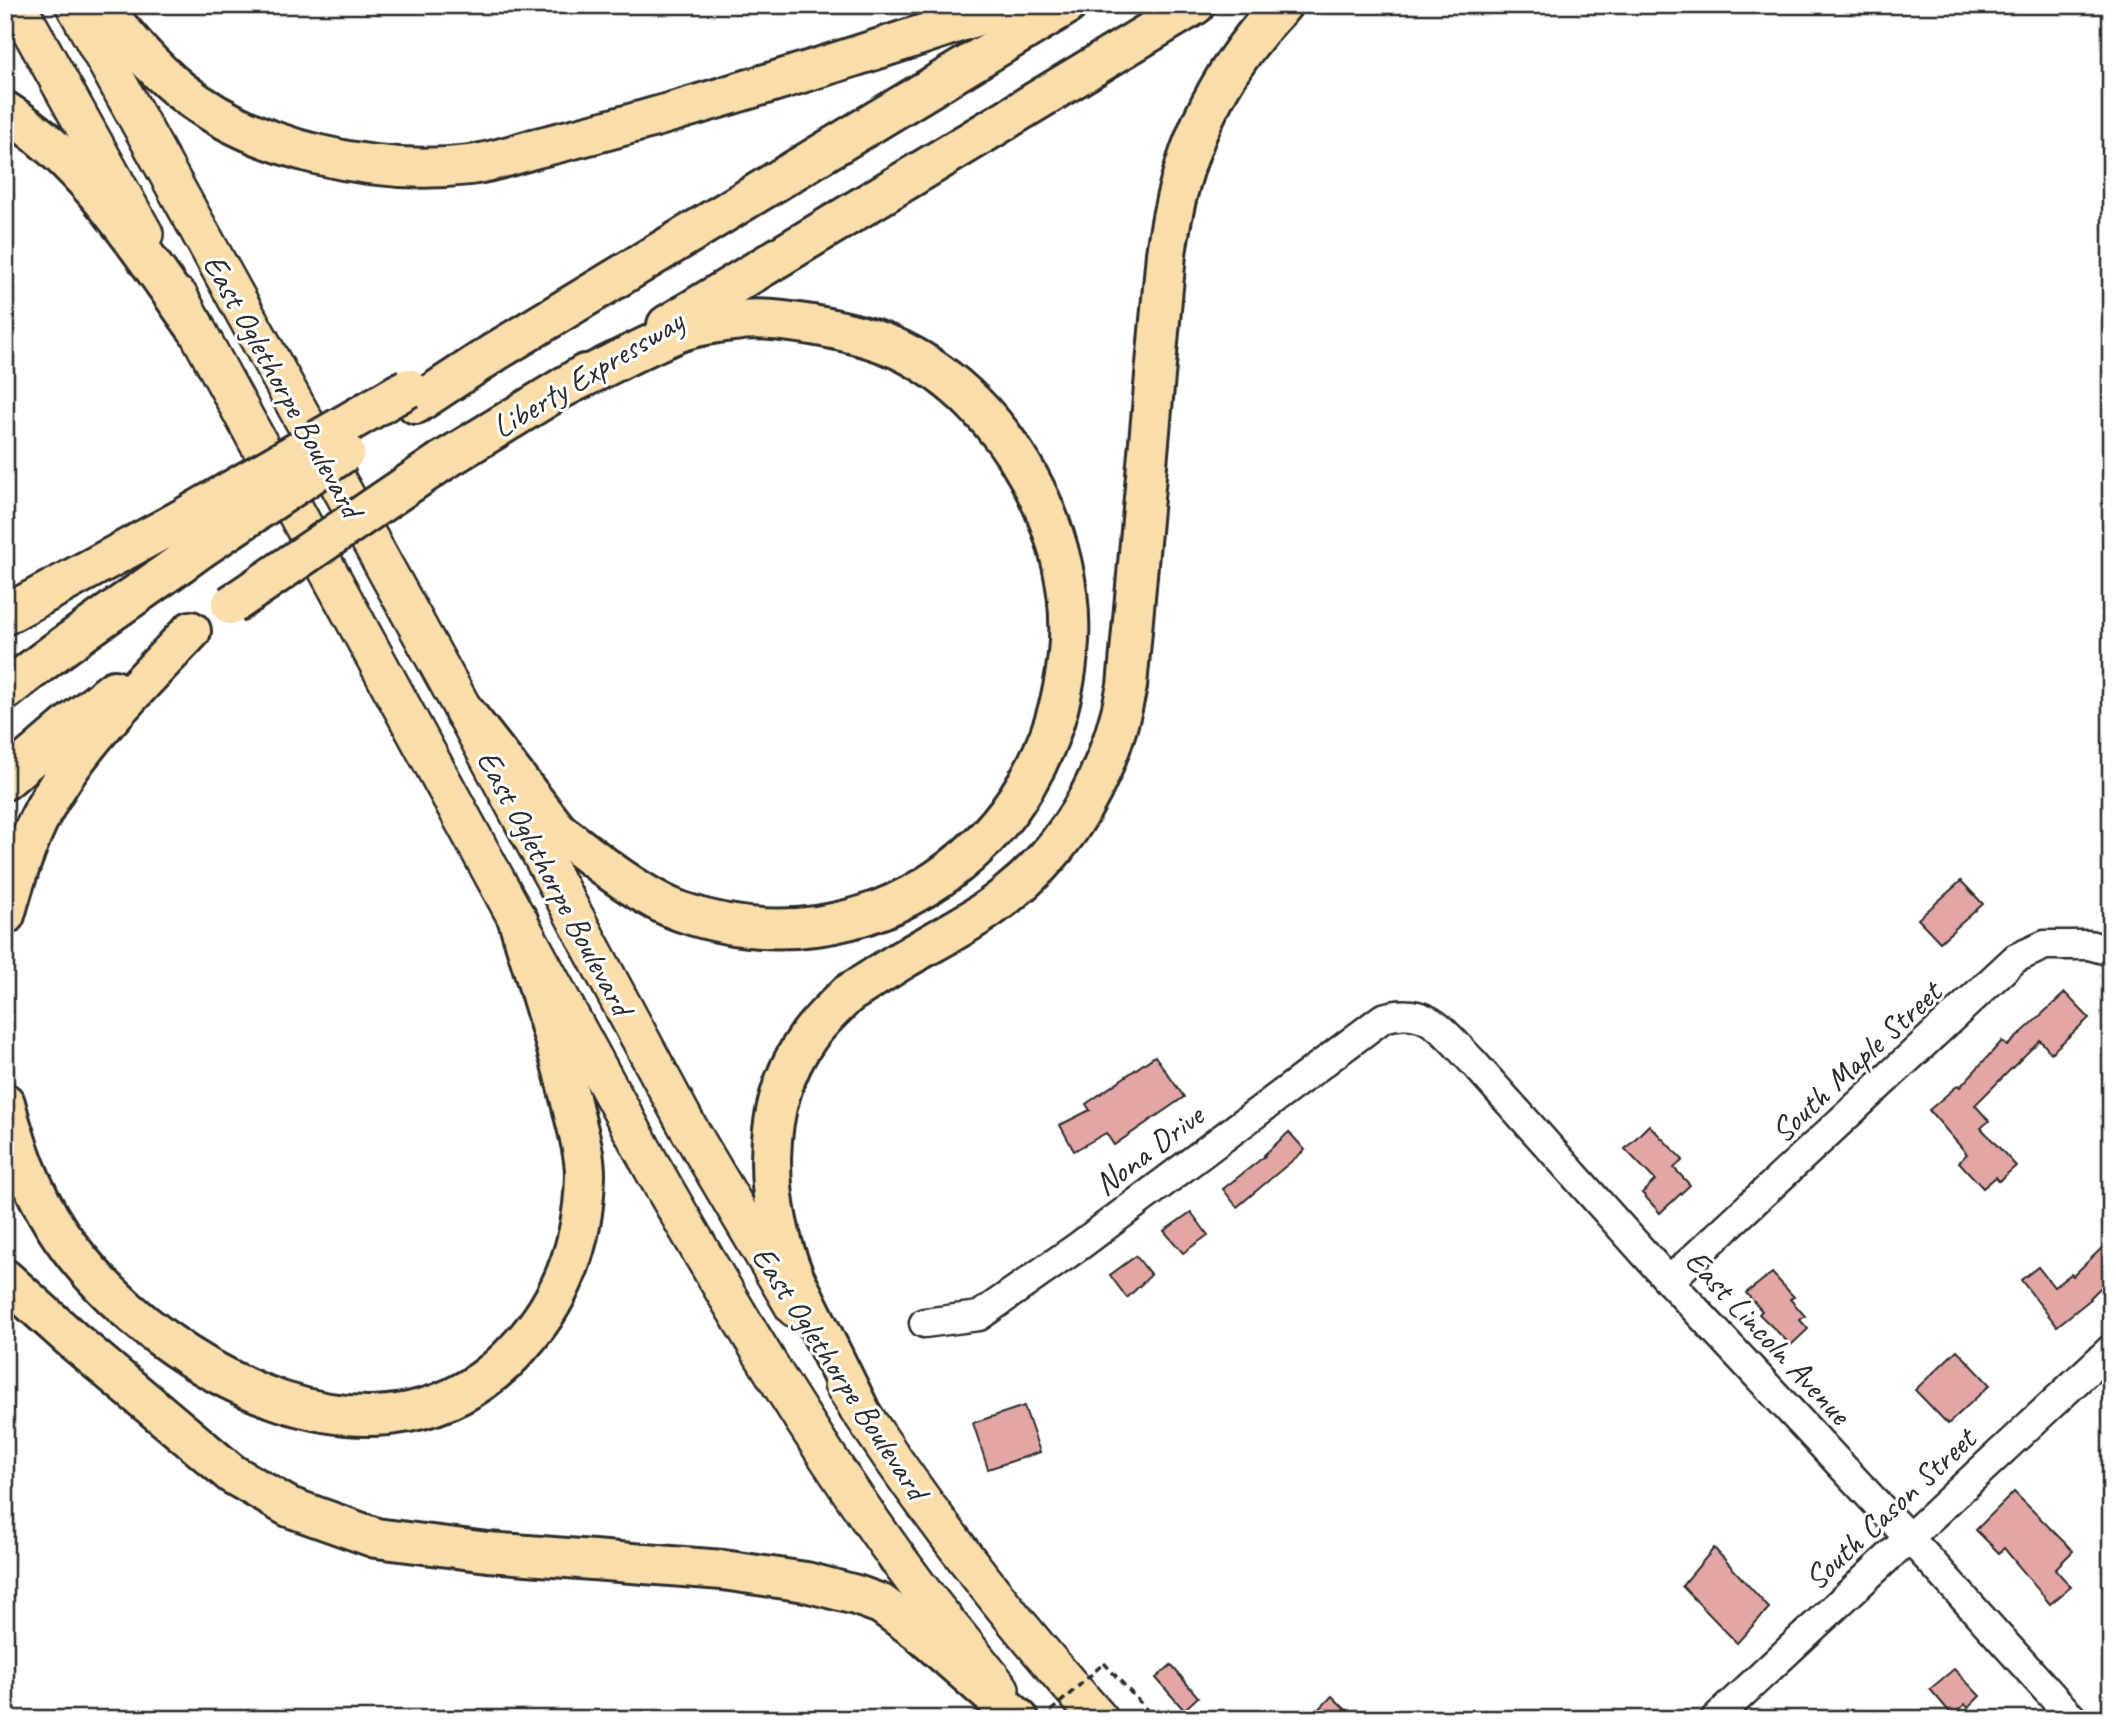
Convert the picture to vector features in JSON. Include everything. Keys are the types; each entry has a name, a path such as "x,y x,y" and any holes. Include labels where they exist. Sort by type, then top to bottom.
{"highway":[{"path":"100,5 147,61 180,90 211,112 244,130 289,147 330,157 419,166 471,164 625,126 836,63 1008,5"},
{"name":"Liberty Expressway","path":"187,536 412,396 498,350 1067,5"},
{"name":"Liberty Expressway","path":"5,780 69,725 191,631 441,462 1195,5"},
{"path":"859,1409 796,1279 775,1217 770,1167 772,1140 784,1088 807,1039 829,1012 848,994 1008,895 1031,874 1071,828 1101,774 1115,736 1127,686 1166,254 1177,191 1190,150 1212,100 1247,46 1282,5"},
{"path":"5,111 45,140 104,200 194,325"},
{"path":"464,711 558,831 623,879 670,908 715,922 756,928 792,929 825,926 863,916 905,899 935,882 965,859 994,830 1017,801 1036,768 1062,698 1069,653 1069,610 1063,568 1052,527 1036,489 1014,454 969,399 937,373 900,350 831,328 789,322 738,320 682,331 564,387"},
{"path":"5,615 187,536"},
{"path":"5,691 46,658 146,589 187,536"},
{"path":"5,915 19,867 38,822 63,778 118,708 191,631"},
{"path":"5,1103 30,1181 49,1218 70,1249 99,1283 186,1355 260,1394 302,1409 374,1417 433,1407 490,1375 513,1355 535,1330 554,1302 568,1272 583,1208 585,1170 579,1136 559,1049 518,920"},
{"path":"5,1279 232,1474 289,1507 376,1538 488,1552 723,1570 806,1582 856,1595 881,1604 917,1630 1019,1719"}],"main road":[{"name":"East Oglethorpe Boulevard","path":"18,5 652,1167 782,1387 917,1585 1002,1691 1028,1719"},
{"name":"East Oglethorpe Boulevard","path":"75,5 464,711 685,1122 800,1318 894,1461 983,1580 1099,1719"}],"street":[{"name":"South Maple Street","path":"1669,1281 2016,958 2045,945 2089,945 2111,951"},
{"name":"East Lincoln Avenue","path":"1407,1013 1421,1015 1443,1031 1669,1281 1935,1566 2073,1719"},
{"name":"Nona Drive","path":"924,1323 979,1316 1079,1246 1383,1018 1407,1013"},
{"name":"South Cason Street","path":"1715,1719 2111,1349"}],"path":[{"path":"1042,1719 1104,1663 1155,1719"}],"building":[{"path":"1961,881 1983,904 1940,942 1918,919"},
{"path":"2065,993 2089,1018 2051,1053 2040,1040 1975,1105 1989,1121 1981,1128 2016,1166 1999,1181 1996,1177 1983,1188 1959,1162 1967,1154 1929,1110 1958,1085 1960,1087 2002,1041 2007,1046"},
{"path":"1155,1056 1184,1097 1114,1145 1106,1133 1074,1151 1060,1125 1090,1110 1086,1104"},
{"path":"1649,1125 1683,1160 1674,1168 1690,1185 1660,1213 1642,1193 1655,1180 1625,1149"},
{"path":"1289,1132 1305,1150 1237,1207 1223,1189 1265,1156"},
{"path":"1191,1212 1208,1235 1183,1253 1164,1231"},
{"path":"2111,1239 2111,1277 2091,1299 2057,1326 2021,1280 2038,1267 2054,1287 2071,1274 2073,1276"},
{"path":"1136,1256 1151,1275 1127,1298 1110,1275"},
{"path":"1772,1273 1794,1297 1790,1299 1805,1316 1800,1320 1808,1329 1791,1345 1759,1314 1762,1311 1746,1293"},
{"path":"1957,1350 1990,1385 1948,1424 1915,1390"},
{"path":"1024,1406 1040,1452 988,1469 973,1423"},
{"path":"2014,1492 2073,1551 2055,1569 2071,1587 2050,1604 2004,1548 1999,1553 1976,1530"},
{"path":"1714,1548 1769,1608 1737,1643 1682,1586"},
{"path":"1171,1665 1198,1697 1184,1710 1156,1678"},
{"path":"1954,1669 1980,1696 1968,1708 1965,1704 1953,1716 1930,1689"},
{"path":"1332,1696 1355,1719 1310,1719"}]}
